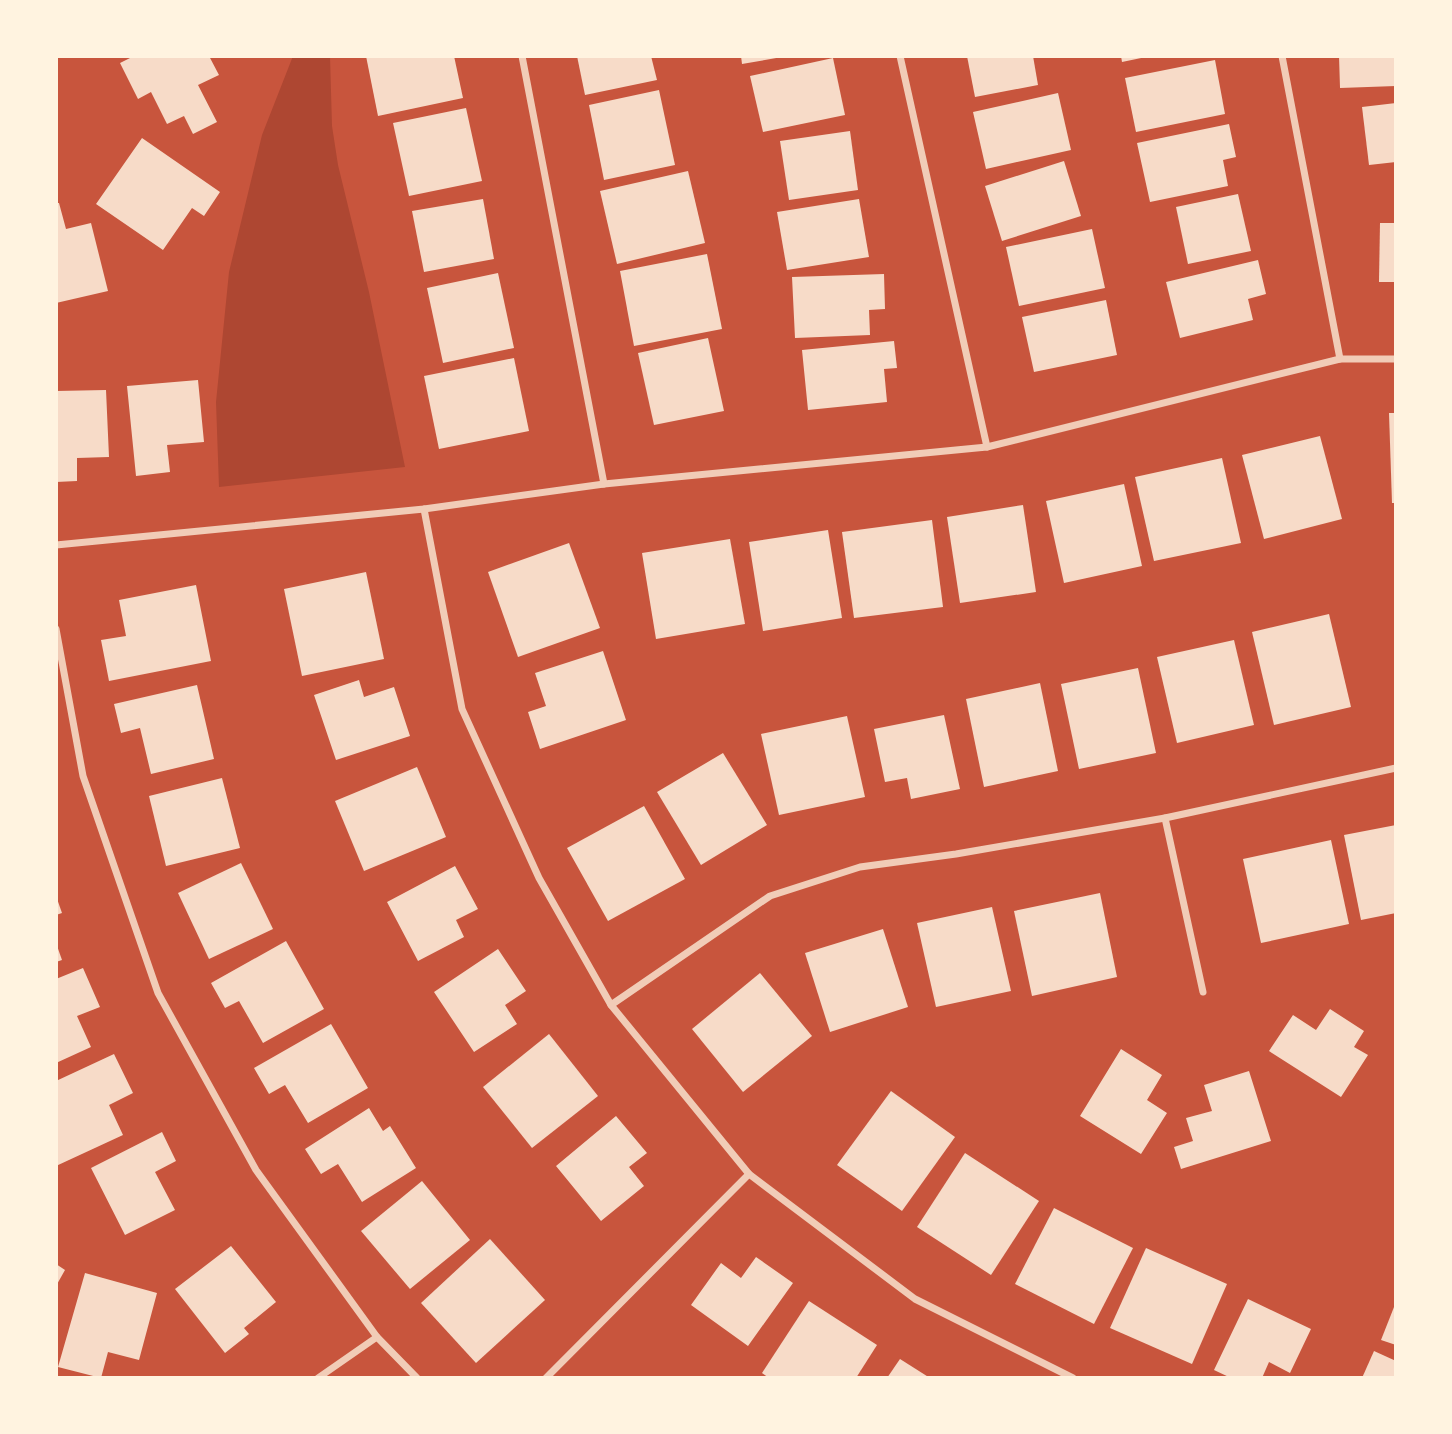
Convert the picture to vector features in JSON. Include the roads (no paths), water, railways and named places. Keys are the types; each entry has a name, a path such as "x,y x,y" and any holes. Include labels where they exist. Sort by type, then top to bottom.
{"street":[{"path":"522,56 604,484"},
{"path":"900,56 987,447"},
{"path":"1282,56 1340,359"},
{"path":"56,545 424,509 604,484 987,447 1340,359 1396,359"},
{"path":"424,509 462,709 538,878 611,1005 749,1174 915,1299 1073,1378"},
{"path":"56,629 83,776 158,993 256,1170 377,1337 417,1378"},
{"path":"611,1005 770,896 860,867 956,855 1166,818 1396,768"},
{"path":"1166,818 1203,992"},
{"path":"546,1378 749,1174"},
{"path":"318,1378 377,1337"}]}
